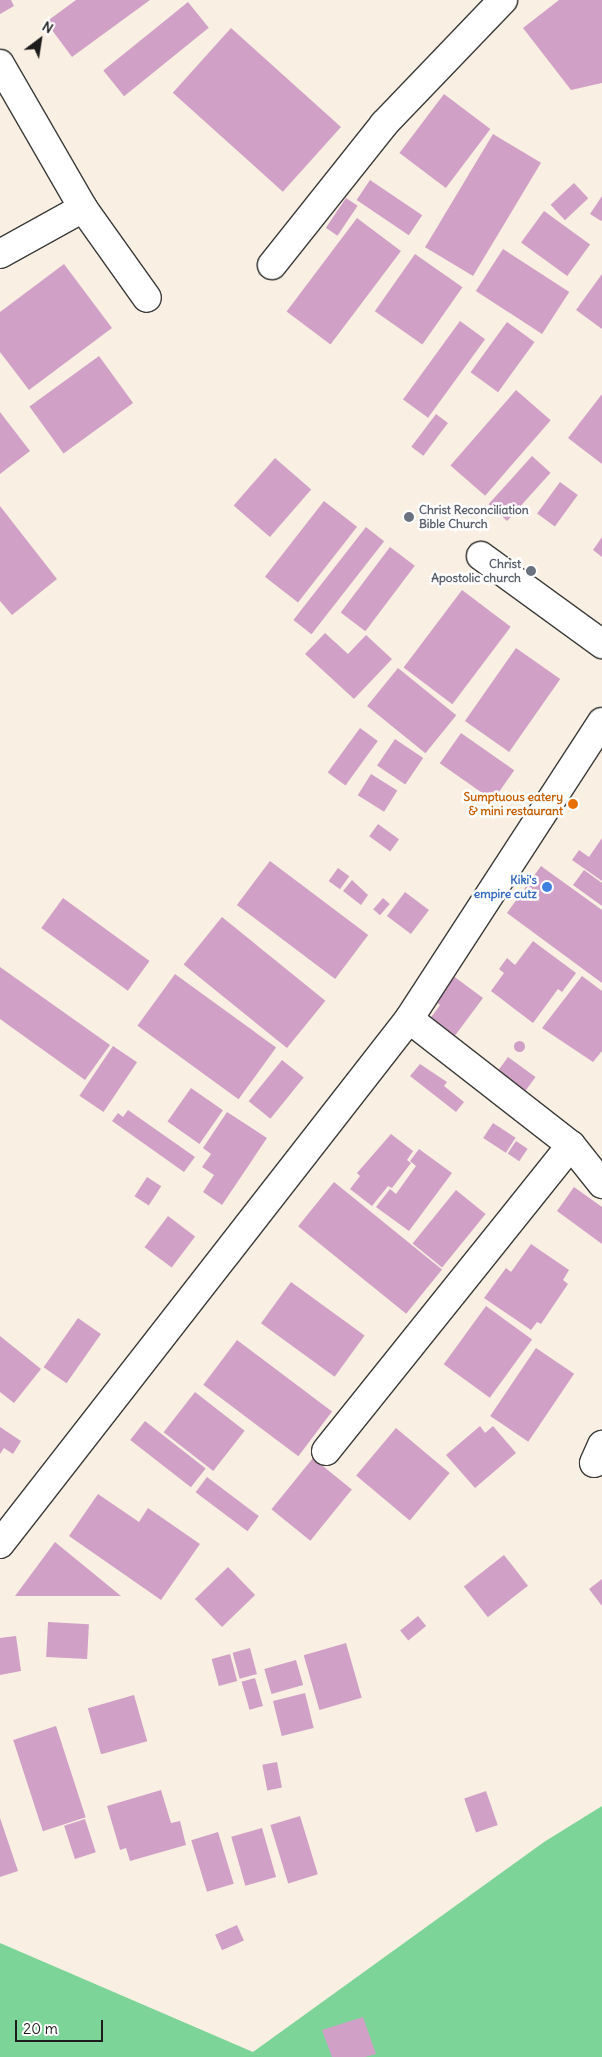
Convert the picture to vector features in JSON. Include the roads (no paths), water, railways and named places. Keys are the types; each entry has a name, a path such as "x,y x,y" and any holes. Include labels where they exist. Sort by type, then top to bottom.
{"street":[{"path":"272,266 384,124 502,0"},
{"path":"0,64 83,208 148,298"},
{"path":"0,254 83,208"},
{"path":"481,556 602,644"},
{"path":"0,1544 409,1019 602,722"},
{"path":"409,1019 571,1145 602,1184"},
{"path":"326,1451 571,1145"}],"place":[{"name":"Christ Reconciliation Bible Church","path":"409,517"},
{"name":"Christ Apostolic church","path":"531,571"},
{"name":"Sumptuous eatery & mini restaurant","path":"573,804"},
{"name":"Kiki's empire cutz","path":"547,887"}]}
